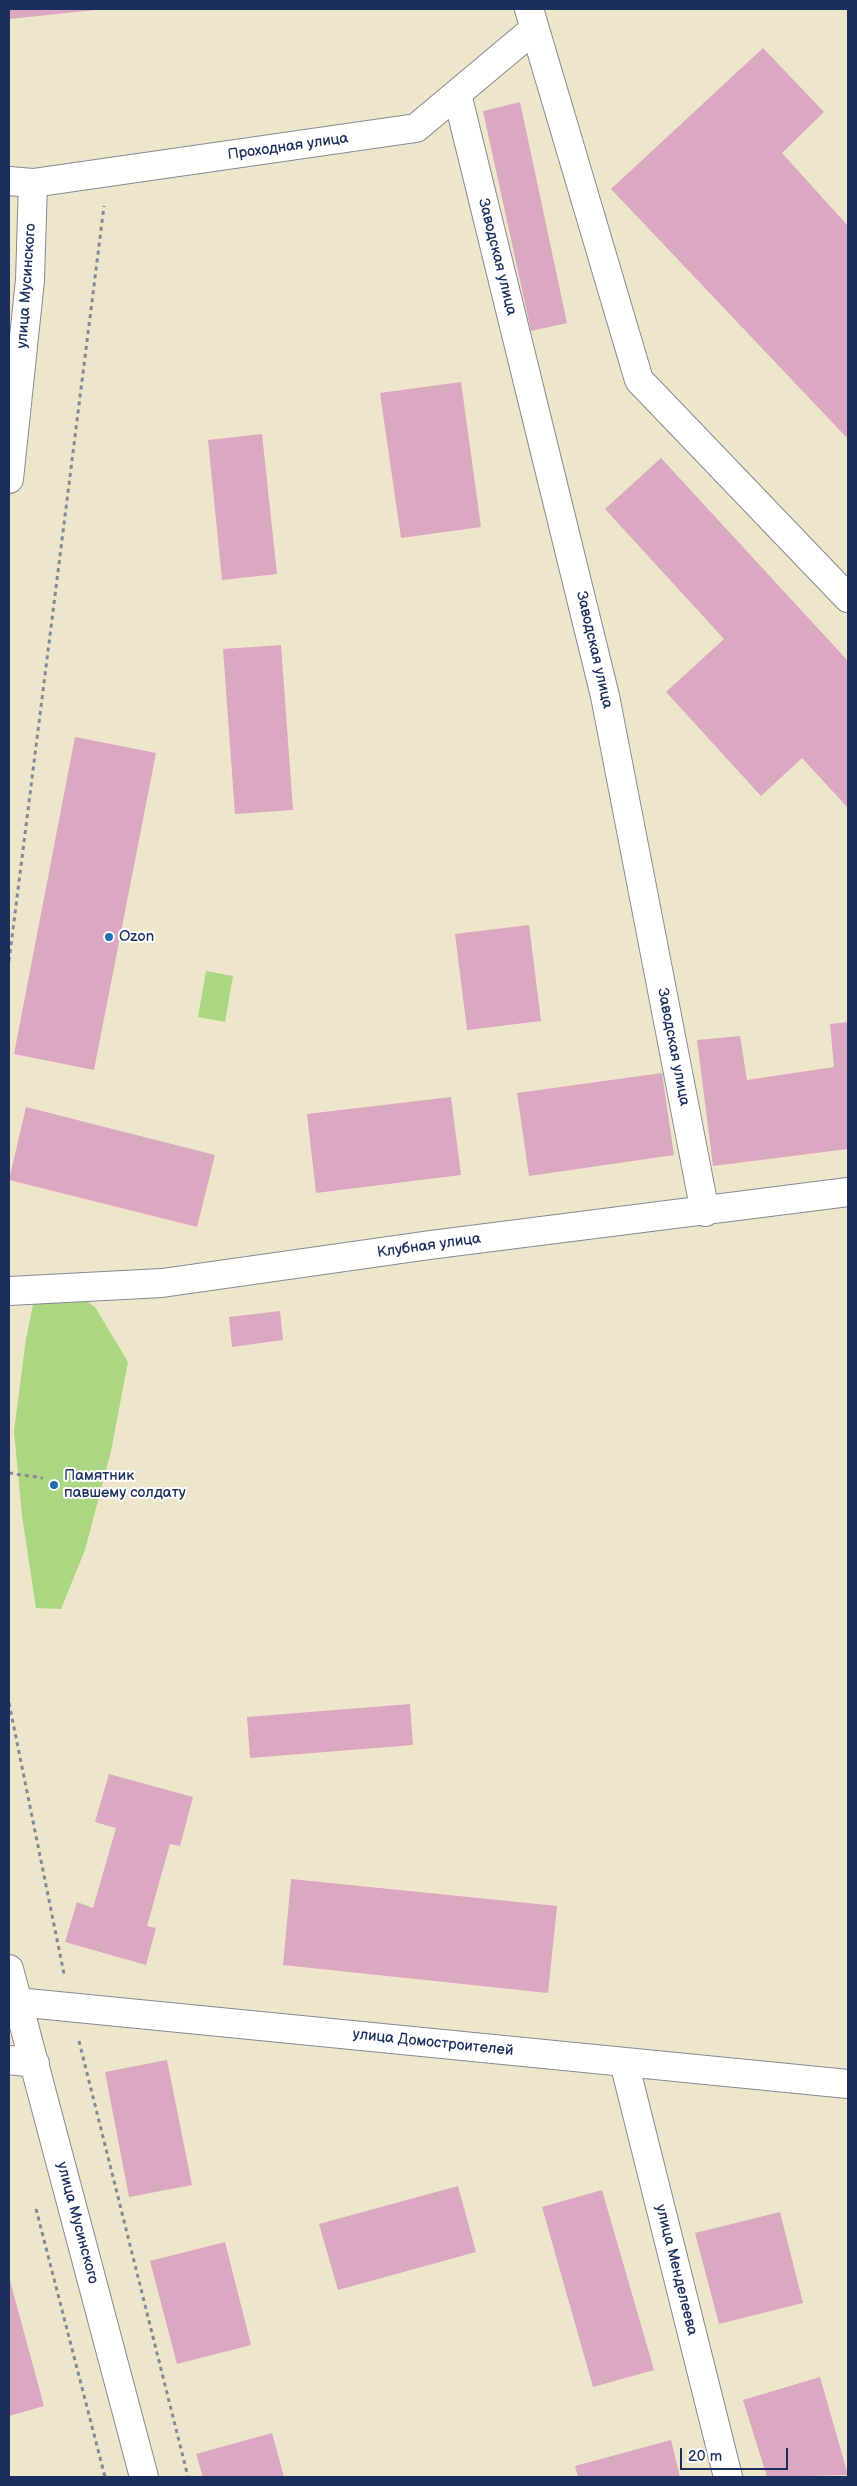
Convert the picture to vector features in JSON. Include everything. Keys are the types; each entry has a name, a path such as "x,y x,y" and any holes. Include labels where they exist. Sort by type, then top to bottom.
{"street":[{"name":"Проходная улица","path":"21,182 108,172 416,128 457,94 531,20"},
{"path":"531,20 639,380 848,598"},
{"name":"Заводская улица","path":"457,94 605,696 705,1212"},
{"name":"улица Мусинского","path":"9,479 30,280 21,182"},
{"name":"Клубная улица","path":"9,1291 162,1283 430,1245 705,1212 848,1192"},
{"name":"улица Мусинского","path":"9,1969 17,2002 22,2062 144,2477"},
{"name":"улица Домостроителей","path":"17,2002 848,2084"},
{"name":"улица Менделеева","path":"624,2062 728,2477"}],"path":[{"path":"9,962 108,172"},
{"path":"9,1473 43,1478"},
{"path":"9,1703 71,2008 188,2477"},
{"path":"36,2207 105,2477"}],"green space":[{"path":"206,971 233,976 225,1022 198,1017"},
{"path":"82,1298 95,1307 128,1362 111,1451 85,1550 61,1609 36,1608 22,1516 14,1431 26,1339 34,1300"}],"building":[{"path":"9,9 96,9 96,10 9,19"},
{"path":"763,48 824,112 782,153 848,226 848,439 611,189"},
{"path":"520,102 567,323 531,331 483,111"},
{"path":"461,382 481,527 401,538 380,393"},
{"path":"262,434 277,574 222,580 208,440"},
{"path":"661,458 848,661 848,808 802,758 761,796 666,692 724,639 605,509"},
{"path":"281,645 293,810 235,814 223,649"},
{"path":"75,737 156,753 94,1070 14,1054"},
{"path":"529,925 541,1021 467,1030 455,934"},
{"path":"848,1022 848,1149 713,1166 697,1040 740,1036 747,1080 834,1067 830,1024"},
{"path":"662,1073 674,1155 529,1176 517,1093"},
{"path":"451,1097 461,1175 316,1193 307,1114"},
{"path":"26,1107 215,1155 197,1227 9,1180"},
{"path":"280,1311 283,1340 232,1347 229,1317"},
{"path":"410,1704 413,1745 250,1758 247,1717"},
{"path":"109,1774 193,1797 180,1846 170,1844 147,1926 156,1928 146,1965 65,1942 77,1902 93,1908 116,1828 95,1822"},
{"path":"291,1879 557,1906 548,1993 283,1965"},
{"path":"167,2060 192,2185 129,2197 105,2072"},
{"path":"458,2186 476,2252 338,2290 319,2224"},
{"path":"602,2190 654,2370 593,2387 542,2207"},
{"path":"780,2212 803,2303 719,2324 695,2233"},
{"path":"225,2242 251,2345 177,2364 150,2261"},
{"path":"9,2277 44,2406 9,2416"},
{"path":"820,2377 848,2475 767,2477 743,2400"},
{"path":"272,2433 284,2477 203,2477 196,2454"},
{"path":"671,2440 680,2477 578,2477 575,2466"}],"place":[{"name":"Ozon","path":"109,937"},
{"name":"Памятник павшему солдату","path":"54,1485"}]}
